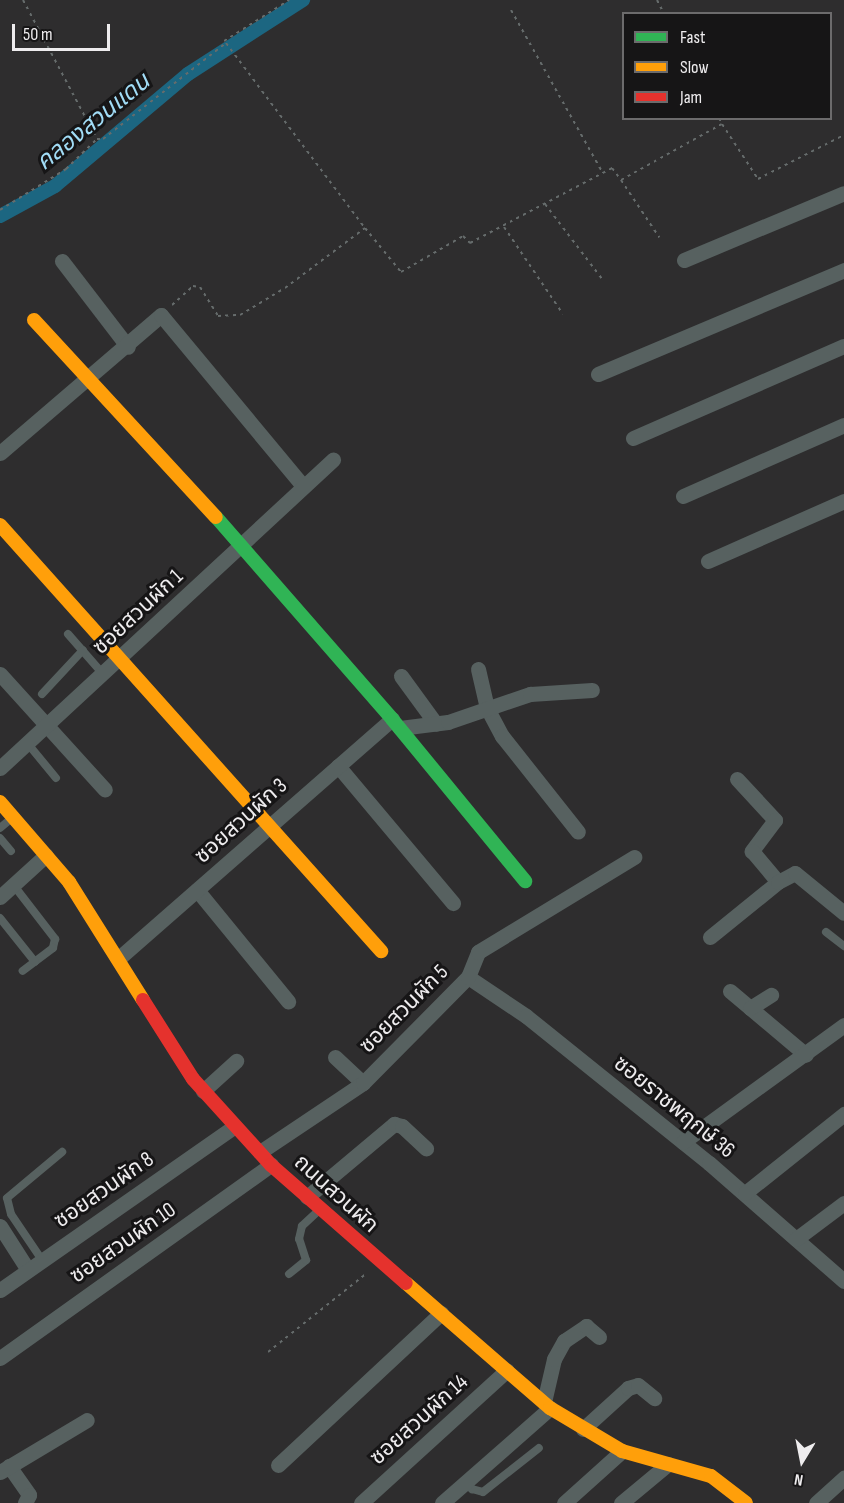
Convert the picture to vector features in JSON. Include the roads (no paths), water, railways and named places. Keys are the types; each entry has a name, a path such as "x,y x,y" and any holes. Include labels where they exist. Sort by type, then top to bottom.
{"street":[{"path":"684,260 844,195"},
{"path":"62,261 128,347"},
{"path":"598,374 844,270"},
{"path":"0,453 128,347 161,315 303,486"},
{"path":"34,320 242,545 396,723 525,881"},
{"path":"633,438 844,346"},
{"path":"683,496 844,424"},
{"name":"ซอยสวนผัก 1","path":"0,768 104,675 333,460"},
{"path":"708,561 844,501"},
{"path":"0,525 271,824 381,951"},
{"path":"478,669 487,708 502,736 578,832"},
{"path":"0,674 105,790"},
{"path":"401,676 436,724"},
{"path":"396,723 436,724 531,694 592,690"},
{"name":"ซอยสวนผัก 3","path":"119,958 338,766 396,723"},
{"path":"338,766 453,903"},
{"path":"737,779 775,820 752,851 778,882"},
{"name":"ถนนสวนผัก","path":"0,802 46,855 119,958 167,1042 203,1091 271,1165 547,1405 622,1451 711,1476 746,1503"},
{"path":"0,897 15,887 46,855"},
{"name":"ซอยสวนผัก 5","path":"260,1152 363,1083 468,977 478,952 634,857"},
{"path":"710,937 791,874 800,875 844,913"},
{"path":"197,890 288,1001"},
{"name":"ซอยราชพฤกษ์ 36","path":"468,977 526,1016 683,1142 843,1278"},
{"path":"730,991 806,1055"},
{"path":"750,1008 771,995"},
{"path":"683,1142 806,1055 844,1025"},
{"path":"335,1057 363,1083"},
{"path":"203,1091 236,1061"},
{"path":"744,1193 844,1114"},
{"path":"308,1197 394,1124 402,1126 426,1148"},
{"name":"ซอยสวนผัก 8","path":"0,1290 234,1127"},
{"name":"ซอยสวนผัก 10","path":"0,1358 271,1165"},
{"path":"796,1239 844,1203"},
{"path":"0,1226 28,1270"},
{"path":"278,1465 441,1313"},
{"path":"442,1503 547,1405 558,1349 581,1327 590,1327 599,1336"},
{"name":"ซอยสวนผัก 14","path":"361,1503 507,1370"},
{"path":"583,1429 628,1388 638,1385 654,1398"},
{"path":"25,1503 29,1495 4,1469 87,1420"},
{"path":"564,1503 622,1451"},
{"path":"621,1503 668,1464"},
{"path":"816,1503 844,1478"}],"lane":[{"path":"68,634 104,675"},
{"path":"42,694 83,651"},
{"path":"28,744 56,778"},
{"path":"0,828 13,818"},
{"path":"0,838 11,850"},
{"path":"15,887 55,939 53,948 23,971"},
{"path":"0,918 35,962"},
{"path":"826,932 844,946"},
{"path":"42,1260 11,1214 7,1198 62,1152"},
{"path":"289,1274 306,1260 299,1239 302,1226 320,1209"},
{"path":"467,1482 472,1489 483,1492 539,1448"}],"waterway":[{"name":"คลองสวนแดน","path":"0,216 55,186 188,74 303,0"}]}
